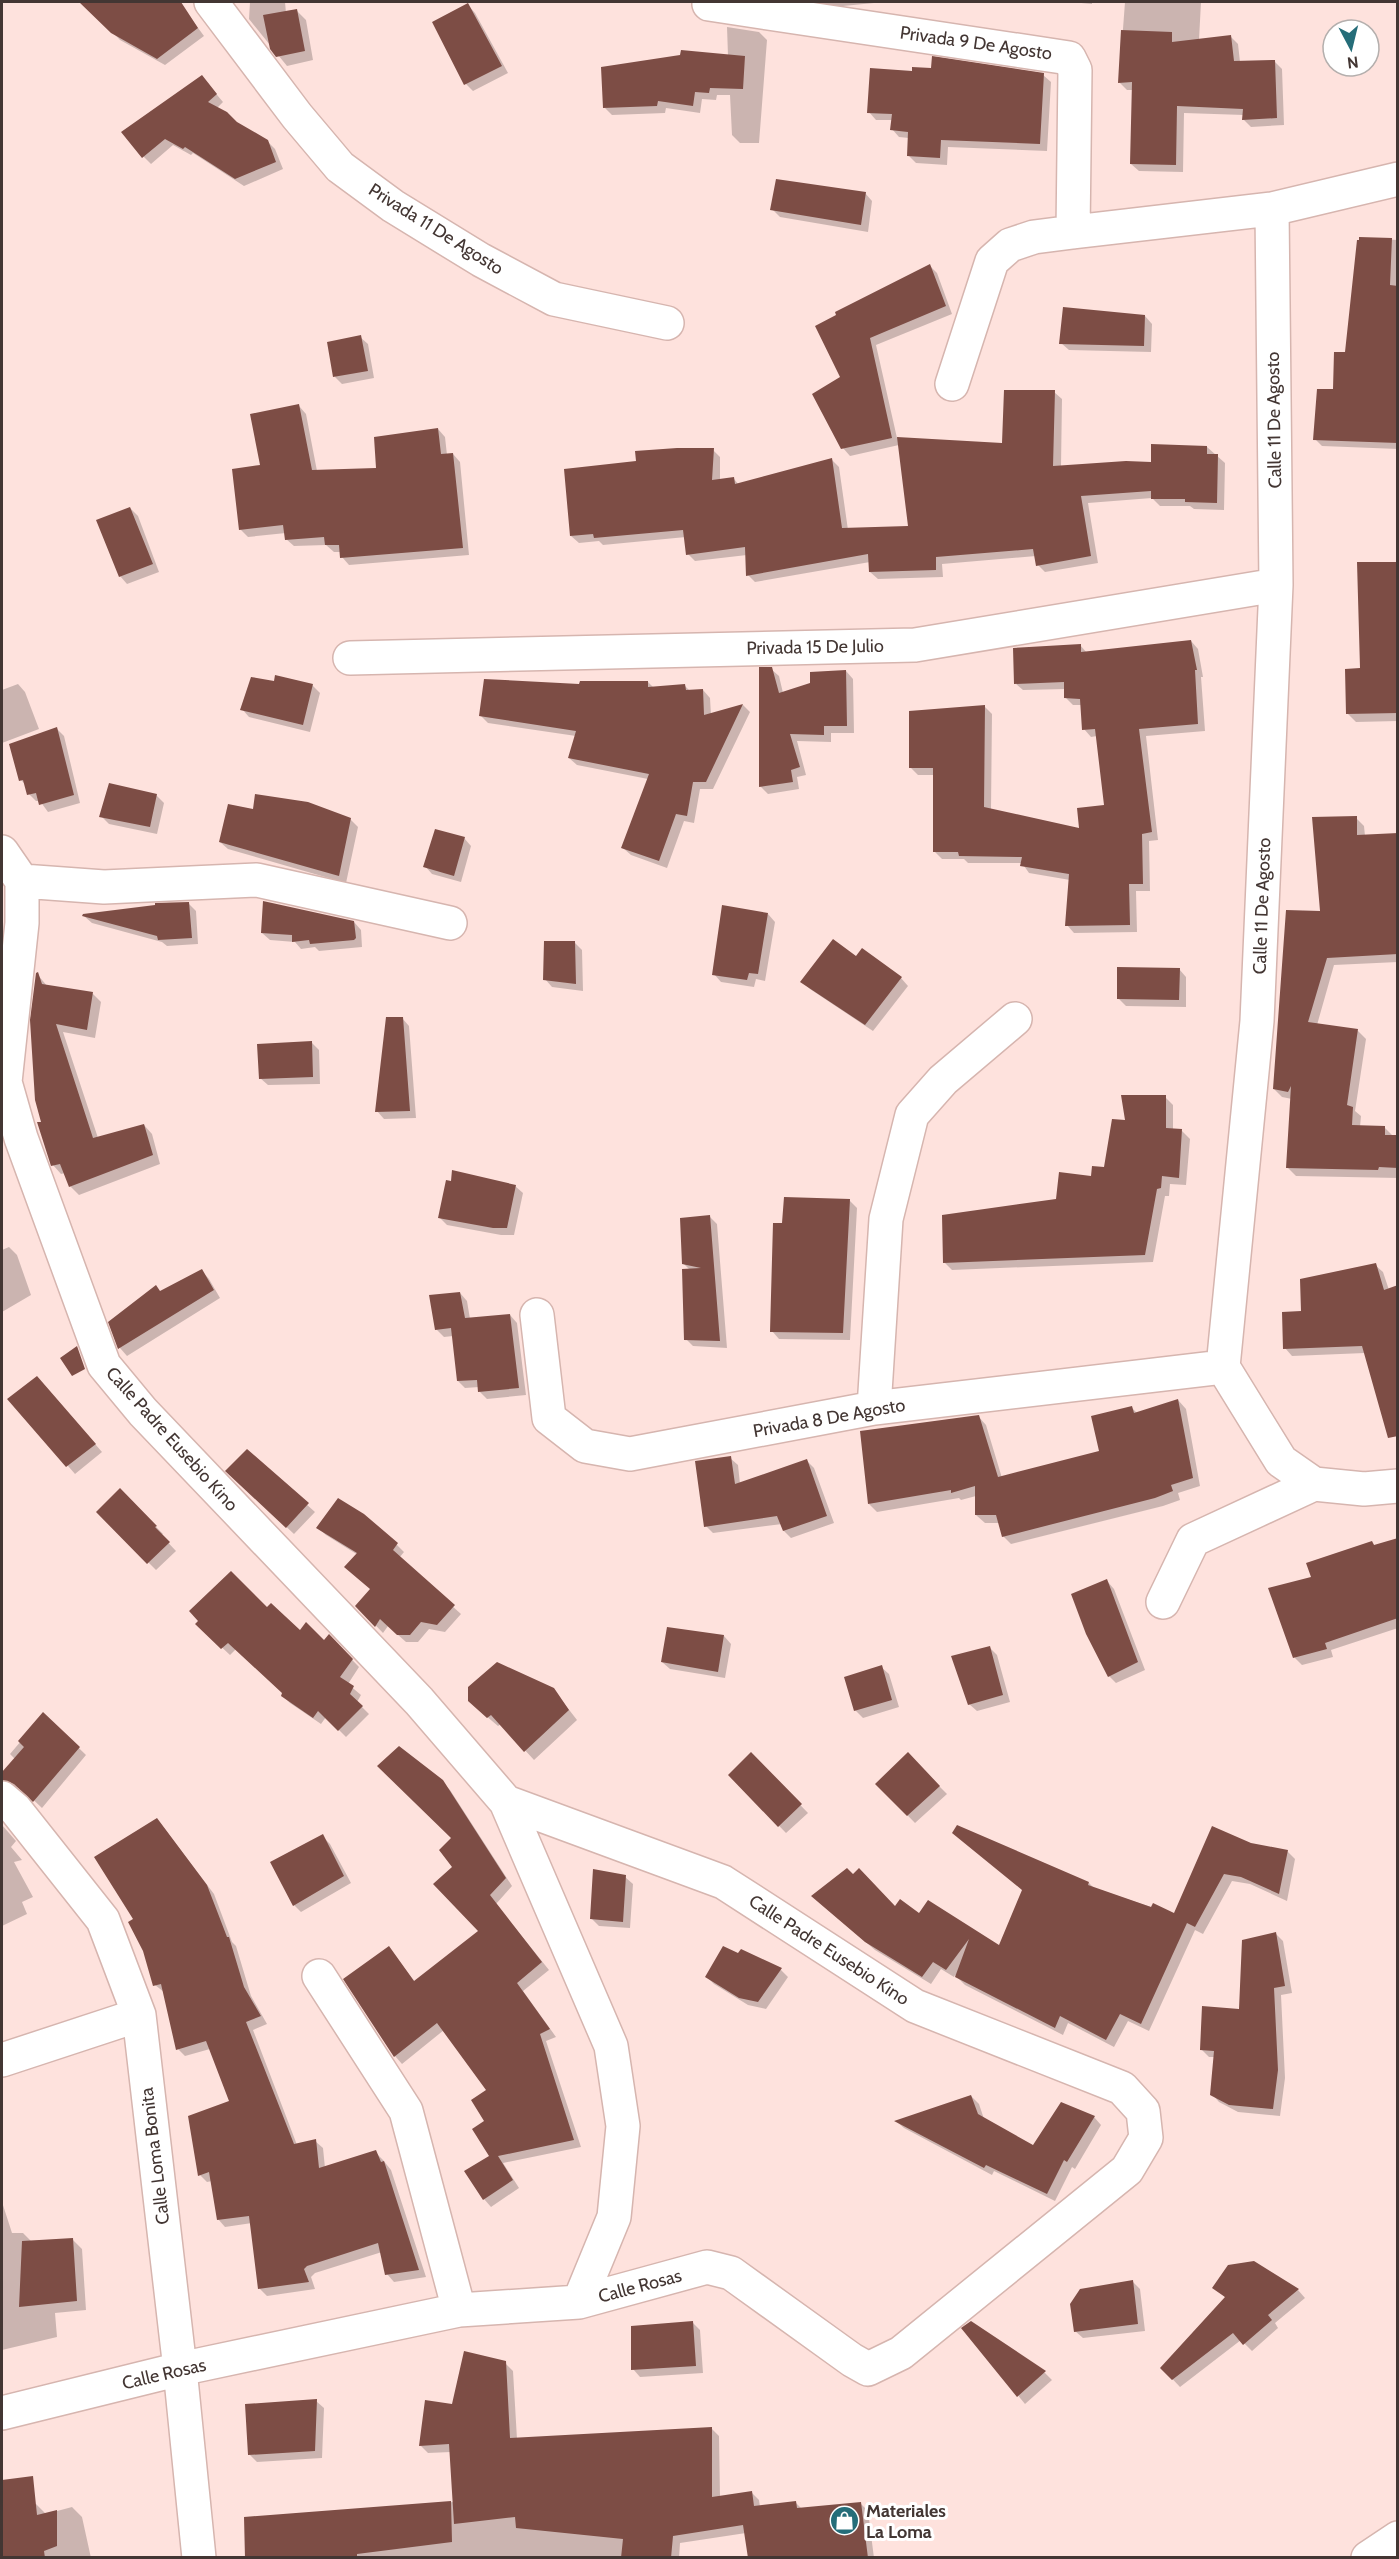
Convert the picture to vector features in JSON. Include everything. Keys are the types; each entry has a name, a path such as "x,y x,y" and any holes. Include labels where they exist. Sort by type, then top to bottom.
{"street":[{"name":"Privada 11 De Agosto","path":"210,2 297,116 340,167 393,206 481,260 554,299 667,323"},
{"name":"Privada 9 De Agosto","path":"710,4 1069,58 1075,70 1073,232"},
{"path":"952,384 992,261 1010,244 1034,237 1272,209 1398,179"},
{"name":"Calle 11 De Agosto","path":"1223,1367 1257,1021 1276,585 1272,209"},
{"name":"Privada 15 De Julio","path":"350,658 915,645 1276,585"},
{"path":"2,852 22,881 104,887 257,880 450,923"},
{"name":"Calle Padre Eusebio Kino","path":"22,881 22,923 5,1082 21,1138 104,1365 143,1412 419,1701 506,1802 611,2046 623,2126 614,2217 579,2302"},
{"path":"874,1408 886,1219 912,1115 943,1080 1015,1019"},
{"name":"Privada 8 De Agosto","path":"537,1315 549,1418 585,1446 630,1454 874,1408 1223,1367"},
{"path":"1223,1367 1281,1461 1314,1484 1364,1489 1398,1486"},
{"path":"1163,1602 1193,1540 1314,1484"},
{"name":"Calle Loma Bonita","path":"2,1797 15,1809 103,1920 139,2015 180,2369 199,2558"},
{"name":"Calle Padre Eusebio Kino","path":"506,1802 723,1882 915,2006 1122,2088 1143,2111"},
{"path":"319,1976 406,2111 459,2310"},
{"path":"2,2060 139,2015"},
{"name":"Calle Rosas","path":"2,2413 180,2369 459,2310 579,2302 707,2267 731,2273 852,2360 868,2368 901,2353 1127,2170 1146,2138 1143,2111"},
{"path":"1368,2558 1398,2538"}],"building":[{"path":"79,2 181,2 198,28 157,59 111,33"},
{"path":"468,3 502,66 464,85 432,22"},
{"path":"297,9 305,51 276,57 270,49 263,15"},
{"path":"1121,30 1172,32 1172,42 1231,35 1234,61 1275,60 1277,118 1242,120 1243,109 1177,106 1176,165 1130,164 1132,82 1118,83"},
{"path":"681,50 745,56 743,89 710,88 709,93 695,92 693,106 658,101 657,106 603,108 601,67 680,55"},
{"path":"932,56 1044,73 1040,144 941,140 940,158 907,156 908,132 890,130 892,114 867,113 870,68 912,71 912,67 931,68"},
{"path":"202,75 217,94 208,102 268,140 276,162 235,179 185,147 183,149 165,139 142,158 121,132"},
{"path":"776,179 866,192 861,225 770,210"},
{"path":"1359,237 1392,238 1390,285 1398,286 1398,443 1313,440 1317,389 1333,389 1334,352 1345,352"},
{"path":"930,264 946,306 870,338 892,438 841,449 812,394 840,377 815,326 836,315 835,312"},
{"path":"1063,307 1145,315 1144,346 1059,344"},
{"path":"361,335 368,371 333,377 327,342"},
{"path":"1004,390 1055,390 1053,466 1126,461 1151,462 1151,444 1207,446 1207,454 1218,454 1217,503 1185,502 1185,499 1151,499 1151,491 1081,496 1091,556 1036,566 1033,549 936,557 936,570 869,572 868,554 746,576 745,547 686,555 683,530 594,538 593,534 570,536 564,469 636,461 635,451 677,448 714,448 712,480 734,477 735,484 832,458 842,528 908,526 897,437 1002,443"},
{"path":"299,404 312,470 376,468 374,437 438,428 441,454 453,453 463,548 340,558 339,545 325,545 324,537 285,540 283,525 239,530 232,469 260,465 250,414"},
{"path":"130,507 153,564 119,577 96,520"},
{"path":"1357,562 1398,562 1398,713 1346,714 1345,669 1360,668"},
{"path":"1191,640 1197,670 1195,670 1198,724 1139,729 1152,832 1142,834 1143,884 1129,884 1130,925 1065,926 1069,874 1020,866 1022,857 959,856 958,852 933,852 933,768 909,768 909,711 985,705 984,807 1079,828 1077,808 1104,805 1095,729 1082,730 1080,699 1064,698 1064,682 1014,684 1013,648 1081,644 1081,652"},
{"path":"759,667 772,667 779,693 810,683 810,672 846,670 847,726 824,726 824,735 790,734 800,767 791,770 793,782 759,787"},
{"path":"275,675 313,684 303,725 240,710 251,677 274,681"},
{"path":"484,679 579,684 580,681 648,681 648,687 685,684 686,690 703,689 704,715 743,704 706,782 693,782 687,816 676,814 659,861 621,848 649,774 568,758 576,731 479,716"},
{"path":"57,727 74,795 39,805 36,793 27,795 23,780 19,781 9,744"},
{"path":"109,783 157,794 150,827 99,817"},
{"path":"255,794 308,802 351,818 339,876 219,842 228,804 253,809"},
{"path":"1357,816 1357,835 1398,833 1398,954 1327,958 1308,1022 1358,1029 1347,1105 1353,1107 1352,1125 1385,1126 1385,1135 1398,1135 1398,1168 1379,1167 1378,1170 1286,1168 1291,1086 1288,1092 1273,1089 1286,910 1320,911 1312,817"},
{"path":"435,829 465,837 454,876 423,867"},
{"path":"263,901 354,921 356,938 310,944 309,940 292,942 292,935 261,933"},
{"path":"189,902 192,938 158,940 157,936 82,916 83,914 155,905 155,903"},
{"path":"722,905 768,913 758,974 749,973 747,980 712,975"},
{"path":"833,939 856,956 862,948 902,977 865,1025 800,982"},
{"path":"544,941 575,941 576,984 543,980"},
{"path":"1117,967 1180,968 1179,1000 1117,999"},
{"path":"38,972 42,984 93,992 87,1030 56,1024 93,1138 144,1124 153,1155 69,1187 60,1164 51,1166 37,1122 41,1122 35,1100 30,1020 36,973"},
{"path":"386,1017 403,1017 410,1111 375,1112"},
{"path":"312,1041 313,1077 259,1079 257,1044"},
{"path":"1121,1095 1166,1095 1166,1128 1182,1129 1179,1178 1162,1176 1161,1188 1157,1189 1145,1255 943,1263 942,1215 1056,1199 1059,1172 1091,1176 1092,1166 1104,1167 1112,1119 1125,1120"},
{"path":"452,1170 516,1185 507,1228 493,1228 438,1218 446,1180 451,1181"},
{"path":"784,1197 850,1199 843,1333 770,1332 773,1223 782,1223"},
{"path":"710,1215 720,1341 684,1340 682,1269 701,1268 682,1264 680,1218"},
{"path":"1376,1263 1384,1290 1398,1285 1398,1436 1388,1438 1362,1346 1283,1349 1282,1312 1301,1311 1300,1279"},
{"path":"202,1269 214,1290 118,1349 108,1322 156,1285 160,1291"},
{"path":"460,1292 465,1318 510,1314 519,1388 478,1392 477,1380 457,1381 451,1328 435,1330 429,1295"},
{"path":"77,1346 85,1369 72,1376 60,1358"},
{"path":"37,1376 96,1444 66,1467 7,1399"},
{"path":"1178,1399 1193,1478 1171,1485 1173,1491 1155,1498 1002,1537 996,1515 975,1515 975,1486 951,1493 951,1490 868,1504 860,1431 979,1415 998,1477 1099,1451 1091,1416 1132,1406 1134,1413"},
{"path":"247,1449 309,1503 286,1528 225,1471"},
{"path":"731,1456 735,1484 807,1459 827,1516 783,1531 777,1516 704,1527 695,1461"},
{"path":"120,1488 170,1542 147,1564 96,1512"},
{"path":"338,1498 364,1514 398,1543 393,1550 455,1605 437,1625 421,1622 410,1635 397,1635 380,1619 375,1627 355,1606 370,1589 344,1567 357,1553 316,1528"},
{"path":"1398,1538 1398,1618 1325,1643 1327,1649 1293,1658 1268,1588 1311,1577 1306,1563 1372,1541 1374,1545"},
{"path":"231,1571 267,1607 271,1603 300,1630 306,1622 324,1640 329,1634 353,1659 340,1677 354,1686 350,1694 363,1706 338,1731 318,1711 313,1718 281,1696 282,1693 228,1643 221,1649 195,1624 198,1621 189,1611"},
{"path":"1107,1579 1138,1662 1108,1677 1086,1634 1071,1594"},
{"path":"667,1627 724,1635 718,1672 661,1662"},
{"path":"990,1646 1003,1695 968,1705 951,1656"},
{"path":"497,1662 554,1688 569,1710 524,1752 491,1715 487,1718 468,1701 468,1687"},
{"path":"882,1665 892,1700 854,1711 844,1677"},
{"path":"43,1712 80,1747 33,1802 14,1784 2,1780 2,1772 24,1747 18,1741"},
{"path":"399,1746 443,1780 506,1878 490,1895 542,1962 517,1983 550,2029 540,2034 574,2140 498,2156 513,2180 483,2200 464,2171 489,2156 472,2129 484,2121 471,2100 486,2090 437,2023 394,2057 343,1979 389,1946 414,1981 478,1931 433,1884 452,1867 439,1850 451,1838 377,1766"},
{"path":"751,1752 802,1804 778,1827 728,1775"},
{"path":"908,1752 940,1786 907,1816 875,1784"},
{"path":"157,1818 207,1885 227,1937 229,1937 244,1987 261,2016 246,2022 294,2144 316,2139 319,2168 376,2150 381,2162 384,2161 419,2270 385,2275 378,2243 307,2266 304,2269 309,2282 258,2289 249,2216 217,2220 209,2172 198,2176 188,2116 229,2101 206,2041 176,2050 161,1984 153,1986 143,1951 128,1922 133,1919 94,1857"},
{"path":"957,1825 1089,1882 1088,1885 1151,1907 1153,1903 1174,1913 1212,1826 1251,1843 1288,1850 1279,1894 1241,1877 1224,1874 1195,1927 1187,1923 1141,2024 1120,2014 1106,2040 1060,2016 1055,2028 955,1977 969,1939 946,1970 933,1962 922,1977 865,1942 811,1896 847,1868 853,1874 859,1868 895,1906 900,1899 919,1913 928,1900 999,1945 1022,1890 952,1833"},
{"path":"323,1834 344,1876 293,1906 270,1862"},
{"path":"593,1869 626,1875 623,1922 590,1919"},
{"path":"1276,1932 1285,1986 1274,1988 1278,2070 1273,2109 1229,2105 1210,2095 1214,2051 1200,2050 1202,2006 1239,2009 1242,1940"},
{"path":"723,1946 738,1953 741,1949 782,1968 758,2002 739,1998 705,1977"},
{"path":"971,2095 978,2114 1033,2145 1061,2102 1095,2116 1067,2162 1064,2160 1047,2194 986,2165 984,2168 894,2121"},
{"path":"73,2238 77,2301 19,2307 22,2241"},
{"path":"1254,2261 1299,2289 1268,2315 1272,2320 1243,2345 1233,2333 1172,2380 1160,2368 1225,2297 1212,2288 1228,2265"},
{"path":"1133,2280 1138,2324 1074,2332 1070,2304 1080,2289"},
{"path":"693,2321 696,2366 631,2370 631,2326"},
{"path":"971,2321 1046,2371 1017,2397 961,2328"},
{"path":"464,2351 506,2361 510,2438 712,2427 712,2497 752,2491 754,2506 796,2501 797,2508 861,2502 868,2558 748,2558 743,2525 673,2536 671,2558 621,2558 623,2539 516,2528 515,2517 454,2524 449,2444 419,2446 425,2400 452,2404"},
{"path":"317,2399 315,2451 248,2455 245,2404"},
{"path":"33,2476 37,2515 57,2510 57,2546 44,2551 45,2558 2,2558 2,2480"},
{"path":"451,2501 452,2542 357,2554 357,2558 245,2558 244,2517"}],"place":[{"name":"Materiales La Loma","path":"845,2521"}]}
